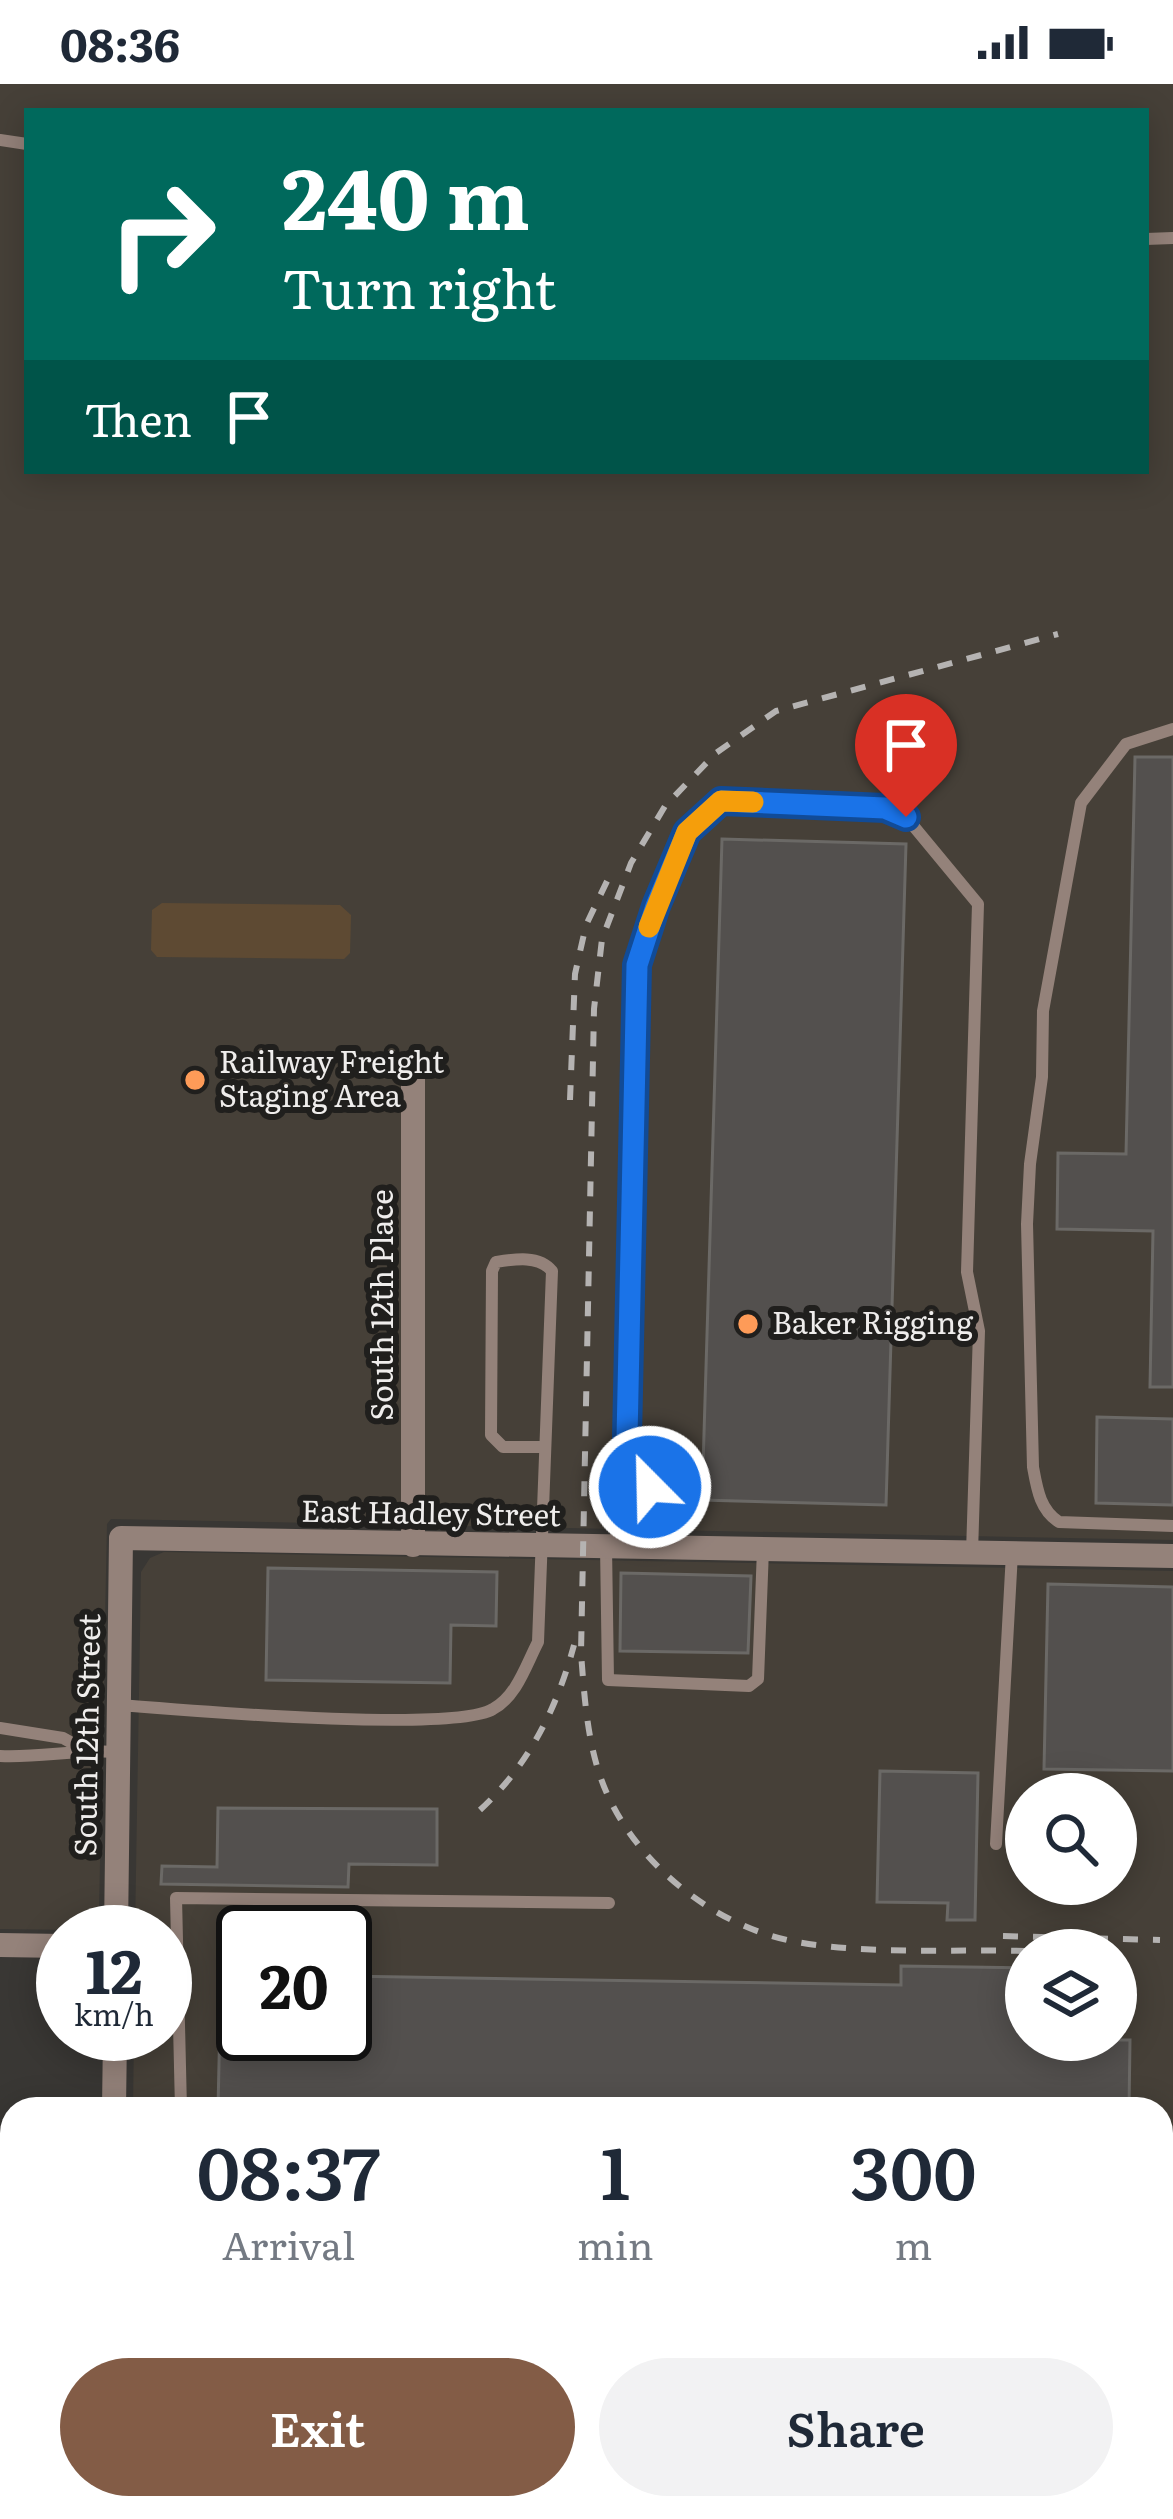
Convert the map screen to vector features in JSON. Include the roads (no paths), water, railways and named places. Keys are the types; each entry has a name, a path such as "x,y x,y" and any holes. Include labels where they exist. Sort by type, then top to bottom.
{"street":[{"name":"South 12th Place","path":"413,1065 413,1545"},
{"name":"East Hadley Street","path":"121,1538 1173,1556"},
{"name":"South 12th Street","path":"116,1905 121,1538"},
{"path":"0,1945 36,1946"},
{"path":"114,2097 115,2061"}],"lane":[{"path":"1173,729 1126,744 1081,803 1043,1011 1042,1077 1030,1164 1028,1224 1033,1467 1039,1498 1049,1516 1059,1522 1173,1526"},
{"path":"646,1547 650,1487 627,1438 637,965 687,832 721,801 885,808 906,817 978,904 967,1272 979,1331 971,1553"},
{"path":"119,1706 402,1718 469,1718 494,1709 512,1694 538,1642 552,1271 546,1264 519,1258 496,1262 492,1271 490,1435 503,1447 544,1448"},
{"path":"606,1546 608,1680 748,1686 758,1679 763,1549"},
{"path":"996,1844 1012,1553"},
{"path":"0,1728 63,1738 82,1749"},
{"path":"0,1756 34,1758 82,1749 118,1752"},
{"path":"181,2097 176,1898 609,1904"}],"railway":[{"path":"1005,1951 853,1949 797,1942 741,1925 666,1875 627,1829 604,1786 586,1711 581,1653 594,1009 602,939 631,863 665,806 716,753 776,711 1058,634"},
{"path":"570,1100 575,974 586,925 609,877"},
{"path":"480,1810 513,1774 539,1734 574,1645"},
{"path":"1003,1936 1160,1940"}],"place":[{"name":"Railway Freight Staging Area","path":"195,1080"},
{"name":"Baker Rigging","path":"748,1324"}]}
